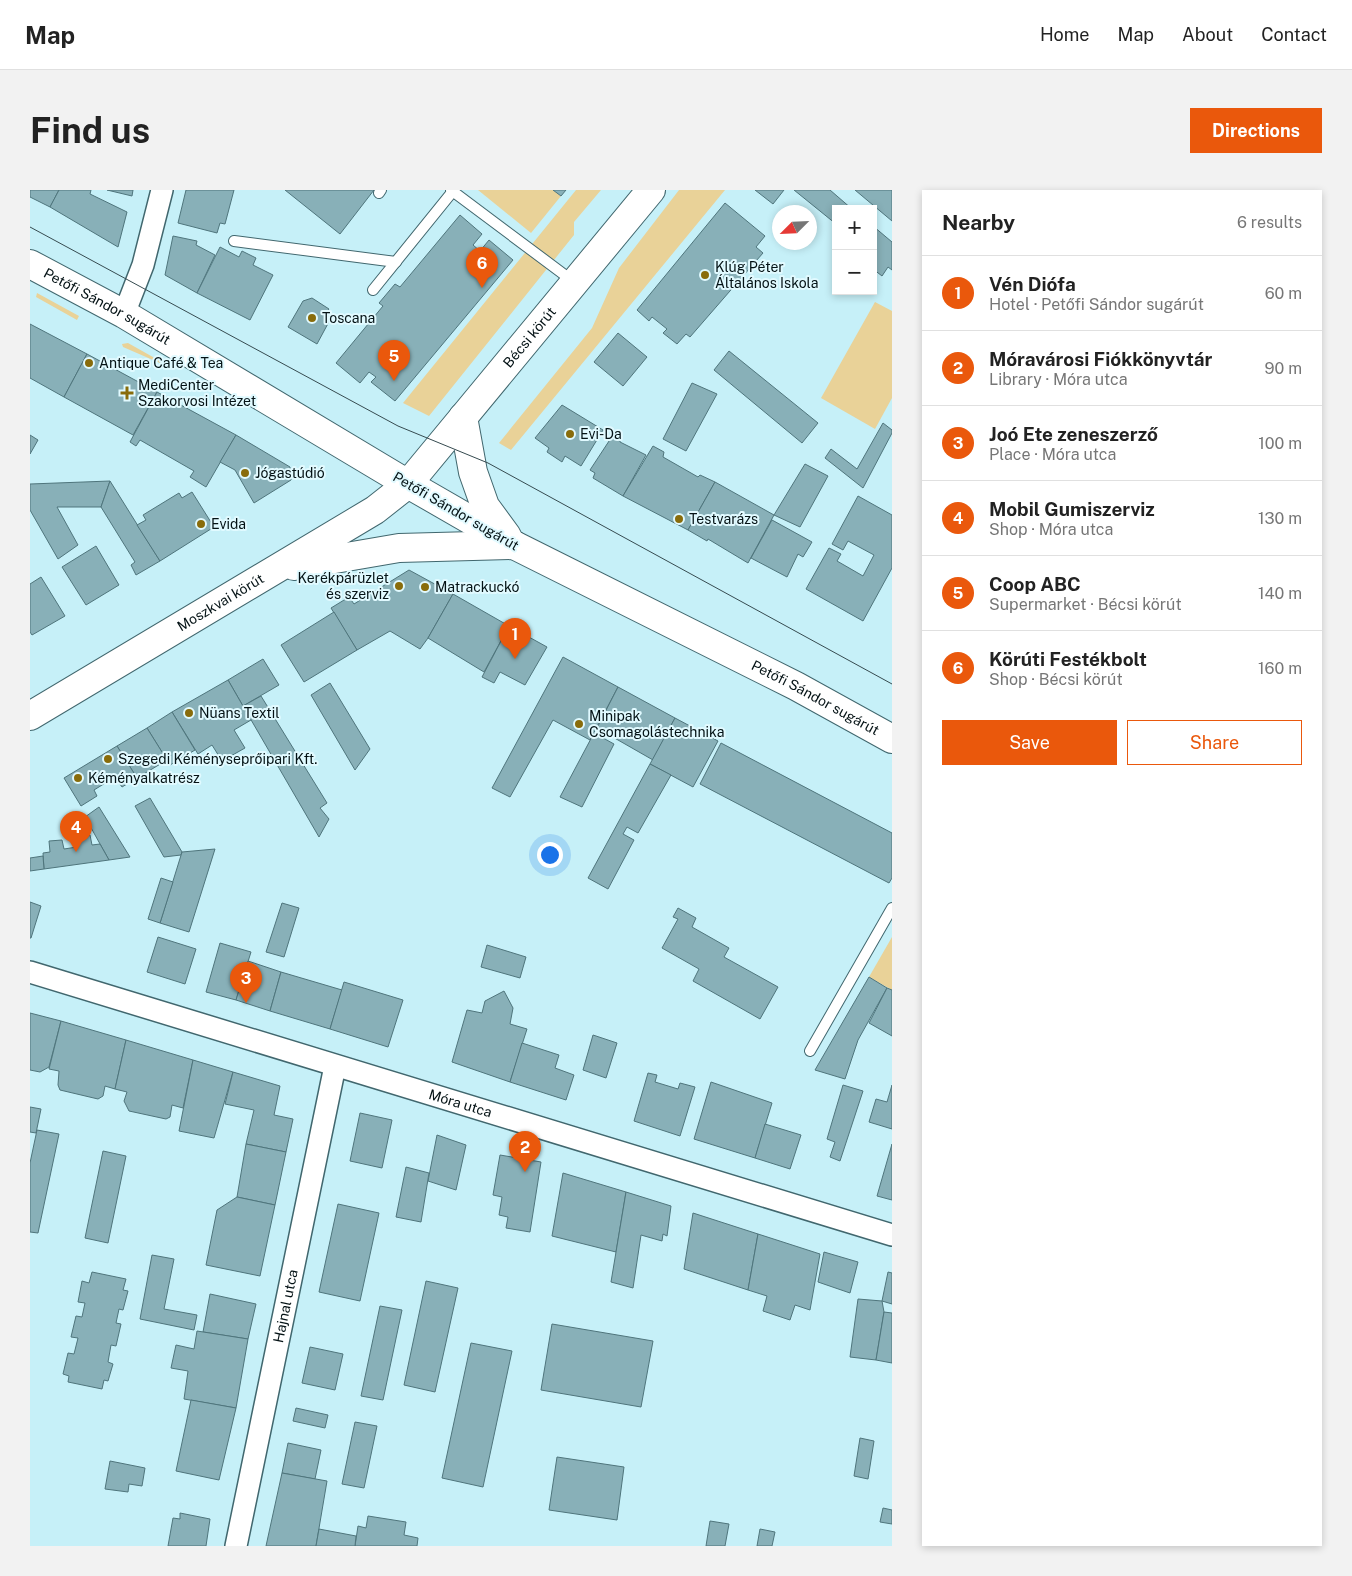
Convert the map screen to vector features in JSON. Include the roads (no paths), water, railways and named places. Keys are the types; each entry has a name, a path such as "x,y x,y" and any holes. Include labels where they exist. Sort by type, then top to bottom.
{"main road":[{"name":"Bécsi körút","path":"408,484 651,190"},
{"name":"Petőfi Sándor sugárút","path":"30,264 124,314 408,484 514,545 787,681 892,739"},
{"path":"463,417 473,472 485,506 514,545"},
{"name":"Moszkvai körút","path":"30,716 375,510 408,484"},
{"path":"280,568 399,548 514,545"}],"street":[{"path":"124,314 143,265 162,190"},
{"name":"Móra utca","path":"30,972 892,1235"},
{"name":"Hajnal utca","path":"236,1546 335,1066"}],"lane":[{"path":"373,290 452,190 574,282"},
{"path":"234,241 396,262"},
{"path":"810,1051 892,908"}],"tram line":[{"path":"30,227 398,426 488,463 892,684"}],"place":[{"name":"Klúg Péter Általános Iskola","path":"705,275"},
{"name":"Körúti Festékbolt","path":"482,288"},
{"name":"Toscana","path":"312,318"},
{"name":"Antique Café & Tea","path":"89,363"},
{"name":"Coop ABC","path":"394,381"},
{"name":"MediCenter Szakorvosi Intézet","path":"127,393"},
{"name":"Evi-Da","path":"570,434"},
{"name":"Jógastúdió","path":"245,473"},
{"name":"Testvarázs","path":"679,519"},
{"name":"Evida","path":"201,524"},
{"name":"Kerékpárüzlet és szerviz","path":"399,586"},
{"name":"Matrackuckó","path":"425,587"},
{"name":"Vén Diófa","path":"515,659"},
{"name":"Nüans Textil","path":"189,713"},
{"name":"Minipak Csomagolástechnika","path":"579,724"},
{"name":"Szegedi Kéményseprőipari Kft.","path":"108,759"},
{"name":"Kéményalkatrész","path":"78,778"},
{"name":"Mobil Gumiszerviz","path":"76,852"},
{"name":"Joó Ete zeneszerző","path":"246,1003"},
{"name":"Móravárosi Fiókkönyvtár","path":"525,1172"}]}
